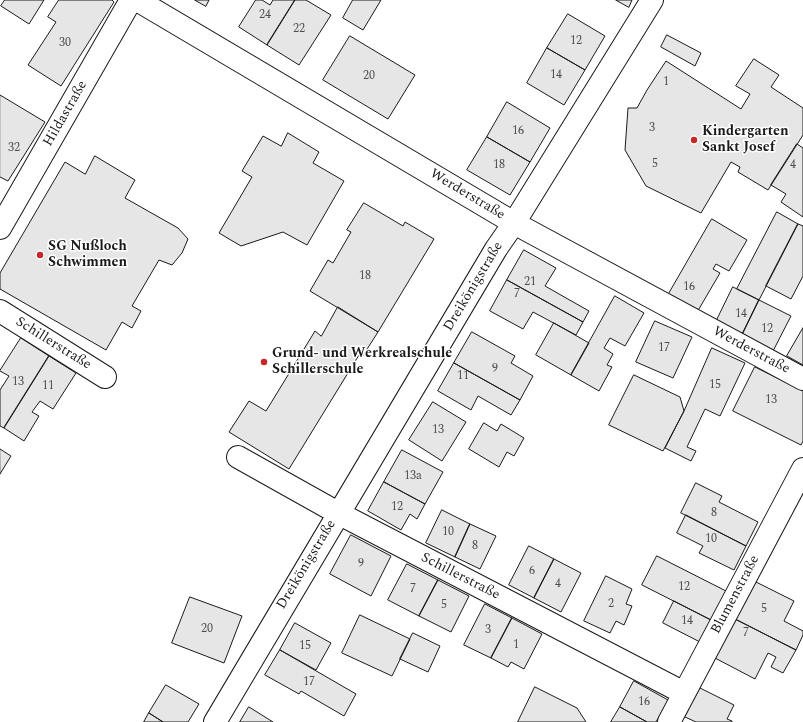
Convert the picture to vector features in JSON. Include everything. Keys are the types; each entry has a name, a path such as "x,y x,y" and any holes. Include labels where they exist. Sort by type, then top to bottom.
{"street":[{"name":"Hildastraße","path":"0,228 131,0"},
{"name":"Werderstraße","path":"137,0 514,222 803,379"},
{"name":"Dreikönigstraße","path":"215,722 496,249 652,0"},
{"name":"Schillerstraße","path":"0,311 105,377"},
{"name":"Schillerstraße","path":"238,457 338,513 684,693"},
{"name":"Blumenstraße","path":"669,722 803,469"}],"building":[{"path":"5,0 44,0 29,24 1,6"},
{"path":"59,0 112,0 114,2 61,86 28,65 56,22 48,17"},
{"path":"195,0 209,0 206,6"},
{"path":"256,0 262,0 270,5 273,0 295,0 267,45 239,27"},
{"path":"295,0 306,0 331,15 299,65 267,45"},
{"path":"353,0 381,0 363,30 343,18"},
{"path":"616,0 632,0 629,7"},
{"path":"568,14 605,36 585,70 547,48"},
{"path":"667,35 701,53 695,66 661,47"},
{"path":"350,36 415,75 388,119 323,80"},
{"path":"547,48 585,70 564,105 527,83"},
{"path":"754,59 779,75 771,87 803,108 803,135 768,190 738,172 740,167 731,162 701,213 646,186 625,150 628,108 637,108 666,61 741,109 750,94 736,86"},
{"path":"0,95 45,122 8,181 0,177"},
{"path":"507,102 550,128 530,162 487,137"},
{"path":"288,133 319,152 313,163 344,181 307,245 283,232 241,246 219,233 252,177 242,171 263,136 281,146"},
{"path":"487,137 530,162 510,195 467,170"},
{"path":"797,144 803,148 803,217 781,202 786,194 771,185"},
{"path":"95,156 135,180 125,198 178,228 188,239 182,253 172,265 159,260 132,306 141,311 132,328 122,322 106,350 0,289 0,273 65,162 85,174"},
{"path":"364,203 403,226 405,222 434,239 378,332 310,291 328,260 333,263 351,232 347,230"},
{"path":"777,212 798,224 759,300 737,289"},
{"path":"712,219 747,240 729,271 716,264 713,269 720,273 696,314 667,297"},
{"path":"798,224 803,226 803,276 791,299 766,286"},
{"path":"524,250 556,268 545,286 589,311 583,322 507,280"},
{"path":"507,280 583,322 576,335 533,312 523,329 490,311"},
{"path":"733,287 759,300 741,337 715,324"},
{"path":"615,296 644,313 625,346 610,338 604,348 613,354 607,365 612,367 599,391 571,375"},
{"path":"759,300 791,316 772,353 741,337"},
{"path":"338,307 378,332 362,357 359,355 289,469 229,432 249,401 266,411 315,331 321,336"},
{"path":"655,321 692,337 673,378 636,362"},
{"path":"554,323 589,343 571,375 536,355"},
{"path":"803,328 803,365 787,356"},
{"path":"472,332 515,356 511,363 533,376 520,400 454,363"},
{"path":"21,338 49,356 4,428 0,426 0,390 9,376 0,371"},
{"path":"712,348 745,363 720,416 705,409 687,447 696,451 691,461 665,448 684,411"},
{"path":"49,356 76,373 53,409 40,401 32,412 39,416 24,441 4,428"},
{"path":"454,363 520,400 511,415 478,396 471,410 438,391"},
{"path":"755,367 803,391 803,441 801,445 733,411"},
{"path":"634,375 680,397 684,411 663,451 609,425"},
{"path":"433,402 466,422 442,461 409,440"},
{"path":"484,423 497,431 501,424 524,438 514,456 507,452 499,467 469,449"},
{"path":"0,449 11,456 0,474"},
{"path":"402,450 443,472 425,504 384,482"},
{"path":"384,482 425,504 417,519 410,514 401,530 368,511"},
{"path":"696,483 722,496 719,502 758,522 746,546 681,513"},
{"path":"442,510 470,524 455,557 426,543"},
{"path":"686,515 746,546 734,570 699,553 703,546 677,533"},
{"path":"470,524 496,536 480,569 455,557"},
{"path":"351,535 391,556 371,596 330,574"},
{"path":"529,546 554,559 534,598 509,585"},
{"path":"657,556 726,591 711,620 642,585"},
{"path":"554,559 581,573 561,612 534,598"},
{"path":"407,564 438,580 419,616 388,600"},
{"path":"606,576 632,589 626,604 632,606 624,625 616,621 610,633 584,621"},
{"path":"438,580 469,596 451,632 419,616"},
{"path":"754,581 794,601 784,621 803,631 803,635 796,650 735,619"},
{"path":"190,597 242,616 224,663 172,643"},
{"path":"674,601 711,620 700,642 663,623"},
{"path":"485,604 512,618 491,658 464,645"},
{"path":"360,615 410,639 392,676 342,653"},
{"path":"512,618 542,634 524,669 511,662 508,667 491,658"},
{"path":"735,619 796,650 783,673 771,667 776,657 768,653 755,679 715,658"},
{"path":"295,623 331,643 316,670 280,650"},
{"path":"413,633 440,646 428,672 400,659"},
{"path":"280,650 356,694 344,716 301,691 299,694 265,675"},
{"path":"634,681 668,700 656,722 647,722 620,707"},
{"path":"166,685 199,704 188,722 163,722 149,713"},
{"path":"535,687 577,708 586,722 518,722"},
{"path":"700,688 734,705 727,719 732,722 696,722 685,717"},
{"path":"249,707 273,722 240,722"},
{"path":"620,707 647,722 611,722"},
{"path":"149,713 163,722 144,722"}],"place":[{"name":"Kindergarten Sankt Josef","path":"694,140"},
{"name":"SG Nußloch Schwimmen","path":"40,255"},
{"name":"Grund- und Werkrealschule Schillerschule","path":"264,362"}]}
